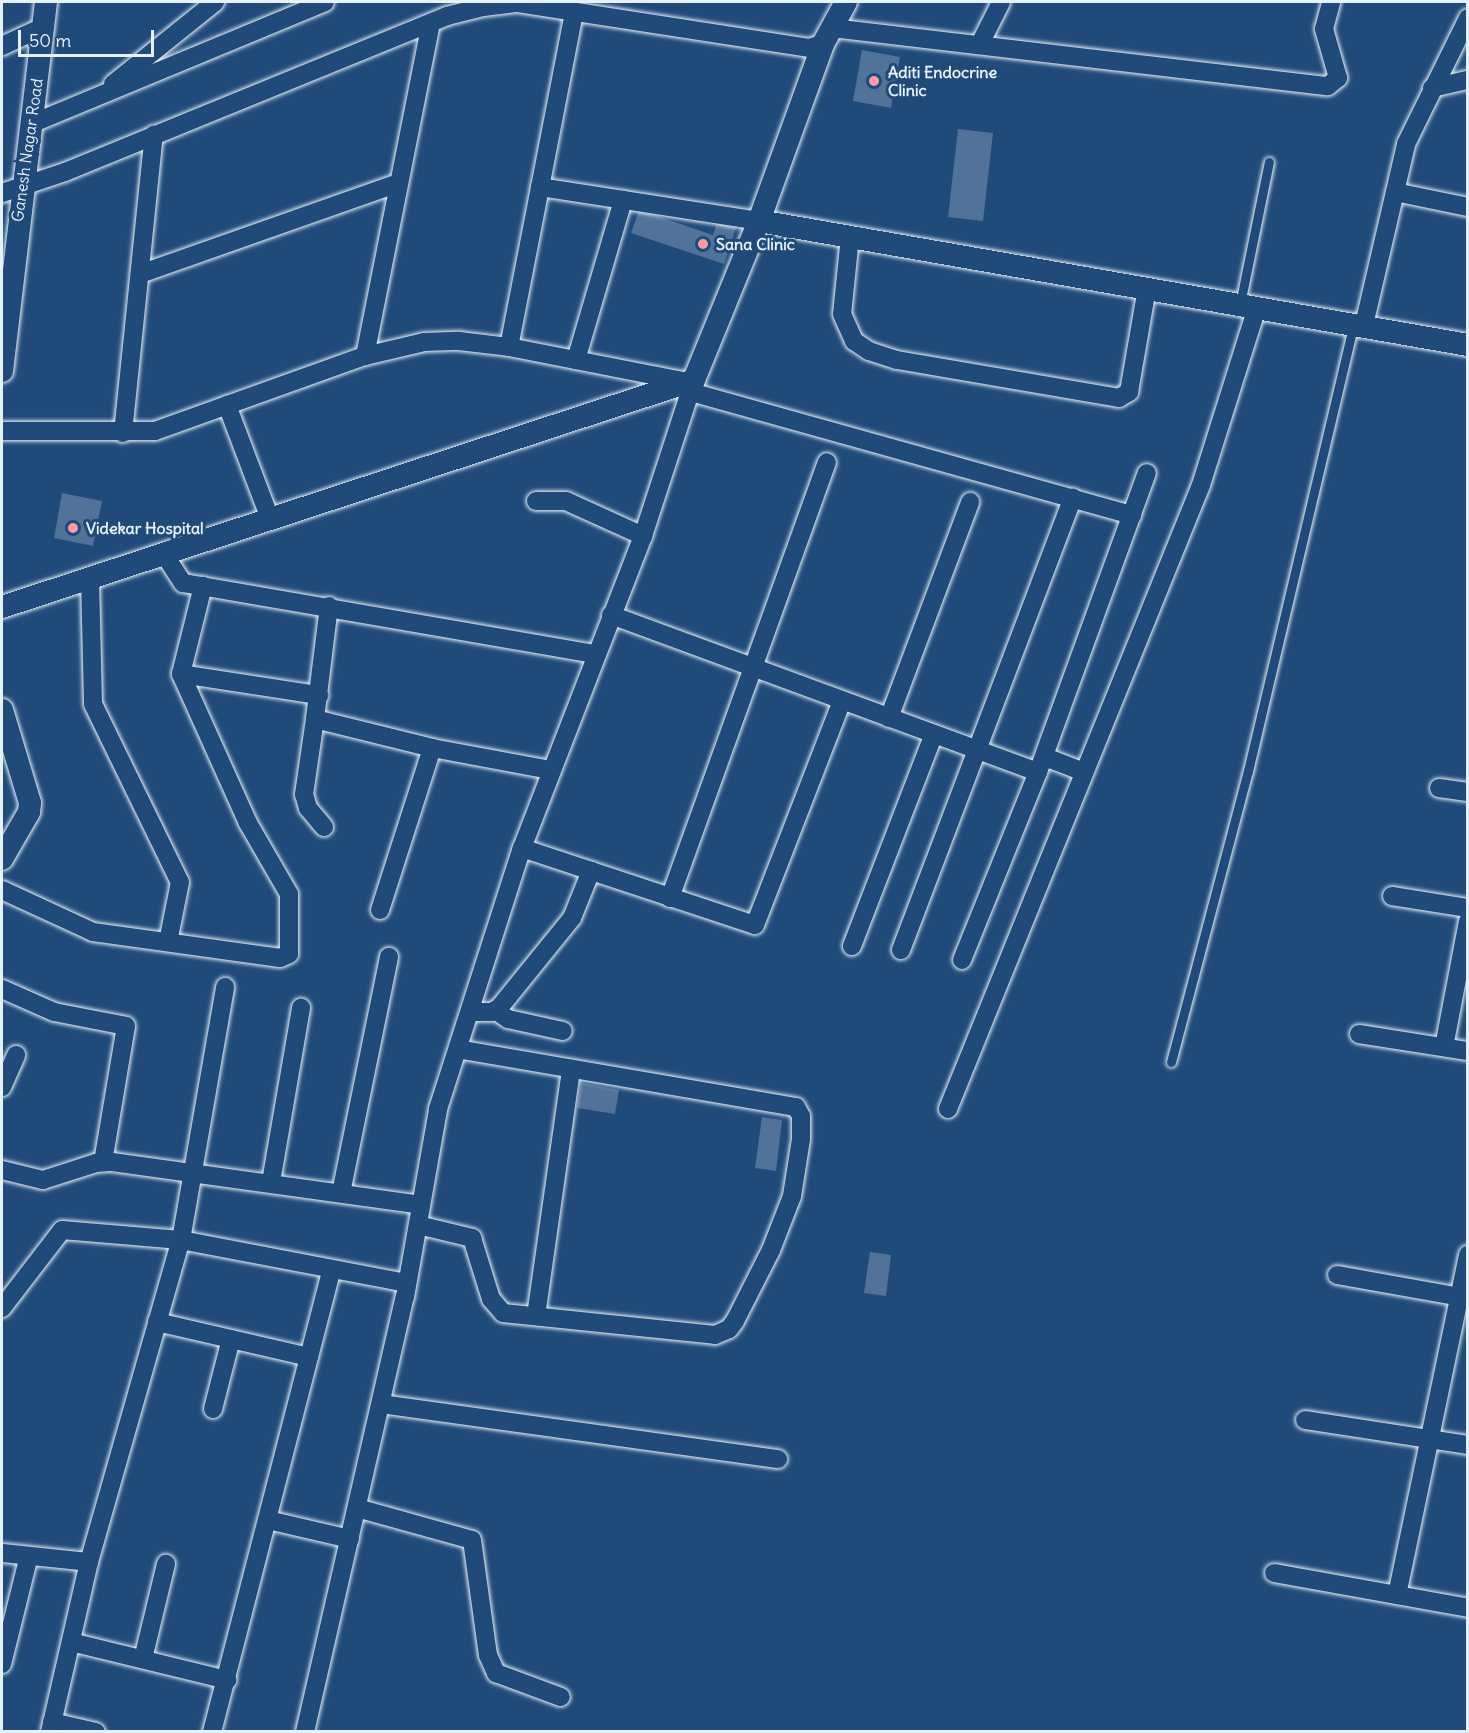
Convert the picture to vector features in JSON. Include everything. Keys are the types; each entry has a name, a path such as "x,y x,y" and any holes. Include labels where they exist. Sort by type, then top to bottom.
{"street":[{"name":"Ganesh Nagar Road","path":"2,371 11,191 32,124 47,2"},
{"path":"98,96 215,2"},
{"path":"32,124 325,2"},
{"path":"304,1731 381,1404 407,1283 438,1109 522,848 595,654 644,536 691,385 759,221 827,36 846,2"},
{"path":"980,44 1001,2"},
{"path":"11,191 431,23 483,7 518,3 809,48 827,36 980,44 1328,86 1338,78 1324,29 1331,2"},
{"path":"509,347 574,12"},
{"path":"1359,325 1406,144 1467,18"},
{"path":"365,356 431,23"},
{"path":"2,46 43,27"},
{"path":"1432,88 1467,80"},
{"path":"123,433 154,135"},
{"path":"140,274 398,183"},
{"path":"540,187 759,221 1467,345"},
{"path":"1395,192 1467,207"},
{"path":"576,360 623,200"},
{"path":"850,237 842,314 854,341 869,351 897,360 1119,398 1130,392 1147,288"},
{"path":"948,1109 1201,485 1249,306"},
{"path":"2,431 123,433 155,431 365,356 424,342 459,341 509,347 691,385 1132,515"},
{"path":"2,607 691,385"},
{"path":"227,405 270,519"},
{"path":"670,898 751,667 827,462"},
{"path":"962,960 1041,765 1147,473"},
{"path":"901,950 1073,498"},
{"path":"536,501 567,501 644,536"},
{"path":"889,718 970,502"},
{"path":"164,554 179,580 203,586 329,606 595,654"},
{"path":"90,579 93,704 180,882 168,942"},
{"path":"2,890 72,926 280,958 291,951 289,894 248,823 181,674 203,586"},
{"path":"324,827 308,808 304,794 319,695 329,606"},
{"path":"611,615 978,750 1041,765 1084,772"},
{"path":"181,674 319,695"},
{"path":"522,848 670,898 757,924 842,701"},
{"path":"2,710 30,803 2,859"},
{"path":"315,719 432,748 551,770"},
{"path":"852,946 934,734"},
{"path":"380,910 432,748"},
{"path":"1439,788 1467,792"},
{"path":"495,1010 572,918 591,872"},
{"path":"1392,896 1467,908"},
{"path":"1444,1047 1467,921"},
{"path":"341,1193 389,957"},
{"path":"96,1731 51,1727 89,1562 181,1240 225,987"},
{"path":"2,989 54,1012 126,1026 103,1162"},
{"path":"272,1182 301,1008"},
{"path":"470,1012 495,1010 508,1019 563,1031"},
{"path":"1359,1034 1467,1051"},
{"path":"418,1225 472,1238 494,1306 503,1312 715,1335 729,1329 780,1228 792,1196 801,1139 801,1116 796,1107 458,1049"},
{"path":"2,1087 16,1055"},
{"path":"536,1316 571,1069"},
{"path":"2,1170 43,1180 103,1162 193,1171 421,1205"},
{"path":"2,1308 62,1230 181,1240 407,1283"},
{"path":"1397,1595 1428,1438 1463,1292 1467,1254"},
{"path":"212,1731 332,1269"},
{"path":"1337,1275 1463,1292"},
{"path":"157,1322 309,1357"},
{"path":"213,1409 231,1339"},
{"path":"381,1404 778,1459"},
{"path":"1305,1420 1467,1445"},
{"path":"357,1508 472,1540 488,1655 496,1673 561,1697"},
{"path":"268,1520 350,1539"},
{"path":"2,1553 89,1562"},
{"path":"2,1664 28,1556"},
{"path":"142,1659 166,1564"},
{"path":"1274,1573 1467,1608"},
{"path":"71,1642 227,1680"}],"lane":[{"path":"1249,306 1269,162"},
{"path":"1171,1062 1248,771 1359,325"}],"building":[{"path":"862,50 900,57 891,108 853,101"},
{"path":"958,129 993,133 983,221 948,217"},
{"path":"639,210 713,235 719,216 738,222 724,264 631,233"},
{"path":"62,493 102,501 93,546 54,538"},
{"path":"581,1083 619,1090 615,1114 577,1108"},
{"path":"762,1117 782,1120 776,1171 755,1168"},
{"path":"870,1252 891,1255 886,1296 864,1293"}],"place":[{"name":"Aditi Endocrine Clinic","path":"874,81"},
{"name":"Sana Clinic","path":"703,244"},
{"name":"Videkar Hospital","path":"73,528"}]}
